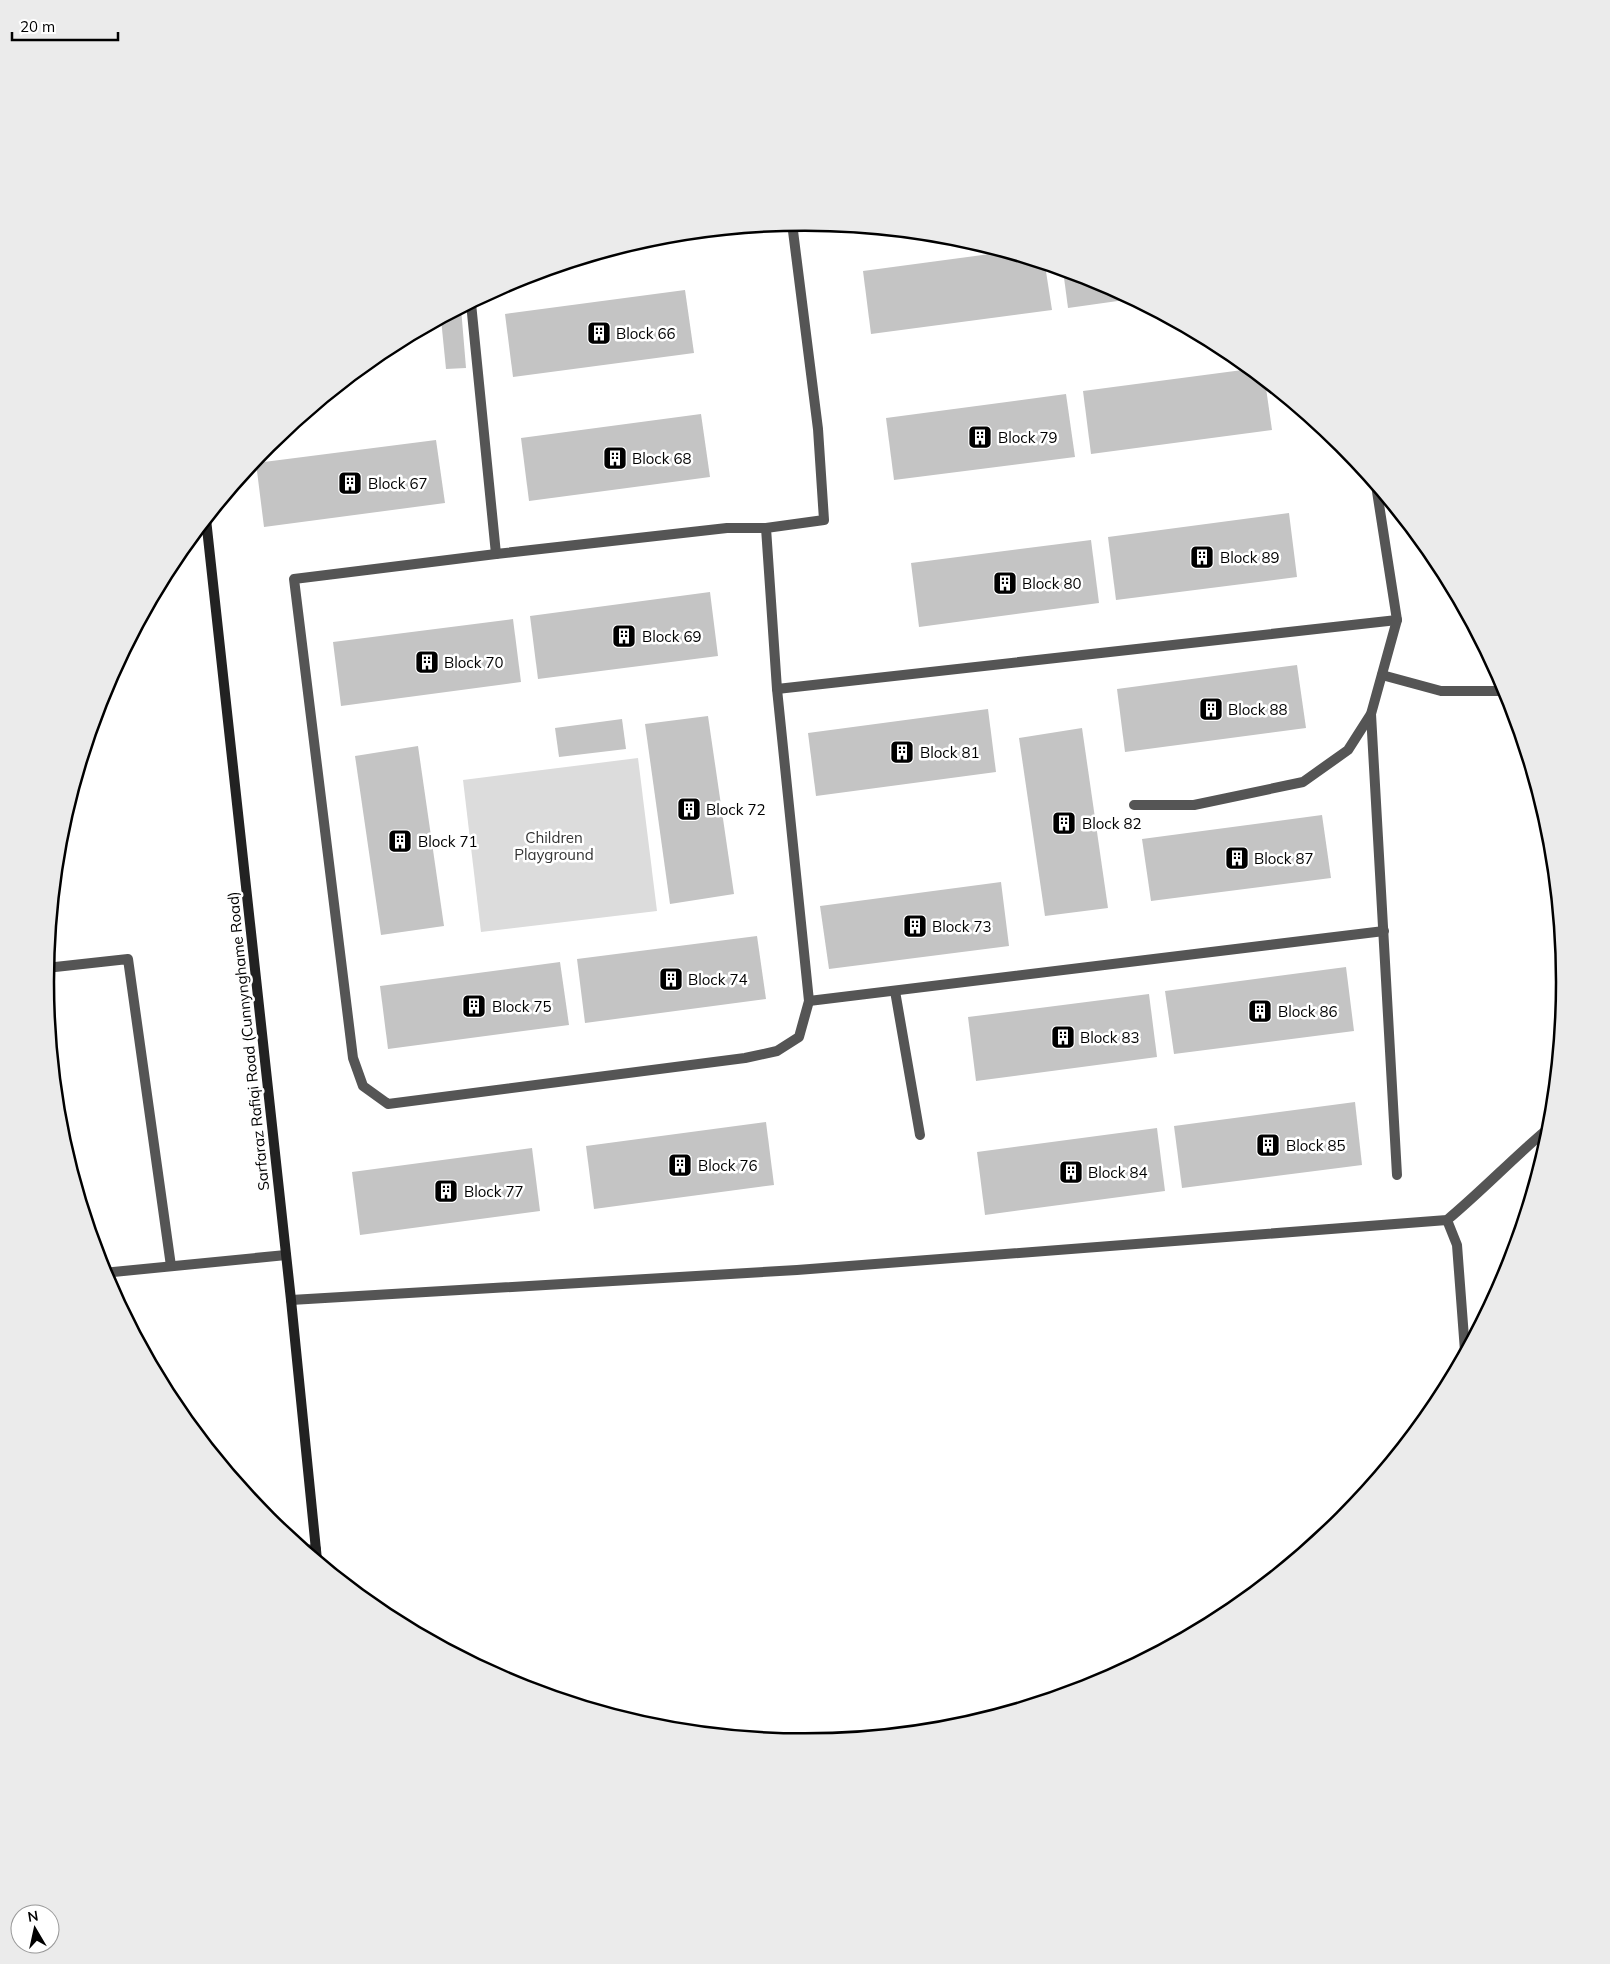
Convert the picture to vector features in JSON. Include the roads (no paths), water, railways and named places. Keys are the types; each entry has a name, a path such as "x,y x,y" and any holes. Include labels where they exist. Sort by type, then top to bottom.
{"street":[{"path":"766,528 777,689 809,1001 800,1037 776,1051 753,1056 388,1104 363,1086 353,1058 294,579 727,528 766,528 824,520 818,429 793,231"},
{"path":"472,309 496,554"},
{"path":"1134,805 1194,805 1303,782 1348,750 1371,714 1397,620 1378,497"},
{"name":"Sarfaraz Rafiqi Road (Cunnynghame Road)","path":"207,528 292,1300 317,1553"},
{"path":"777,689 1397,620"},
{"path":"1382,675 1440,691 1497,691"},
{"path":"1371,714 1398,1175"},
{"path":"809,1001 1384,931"},
{"path":"54,967 128,959 171,1266"},
{"path":"895,990 920,1135"},
{"path":"292,1300 797,1270 1447,1220 1481,1192 1527,1145 1541,1134"},
{"path":"1447,1220 1457,1245 1464,1342"},
{"path":"112,1272 286,1255"}],"place":[{"name":"Block 66","path":"599,333"},
{"name":"Block 79","path":"980,437"},
{"name":"Block 68","path":"615,458"},
{"name":"Block 67","path":"350,483"},
{"name":"Block 89","path":"1202,557"},
{"name":"Block 80","path":"1005,583"},
{"name":"Block 69","path":"624,636"},
{"name":"Block 70","path":"427,662"},
{"name":"Block 88","path":"1211,709"},
{"name":"Block 81","path":"902,752"},
{"name":"Block 72","path":"689,809"},
{"name":"Block 82","path":"1064,823"},
{"name":"Block 71","path":"400,841"},
{"name":"Block 87","path":"1237,858"},
{"name":"Block 73","path":"915,926"},
{"name":"Block 74","path":"671,979"},
{"name":"Block 75","path":"474,1006"},
{"name":"Block 86","path":"1260,1011"},
{"name":"Block 83","path":"1063,1037"},
{"name":"Block 85","path":"1268,1145"},
{"name":"Block 76","path":"680,1165"},
{"name":"Block 84","path":"1071,1172"},
{"name":"Block 77","path":"446,1191"}],"park label":[{"name":"Children Playground","path":"554,846"}]}
